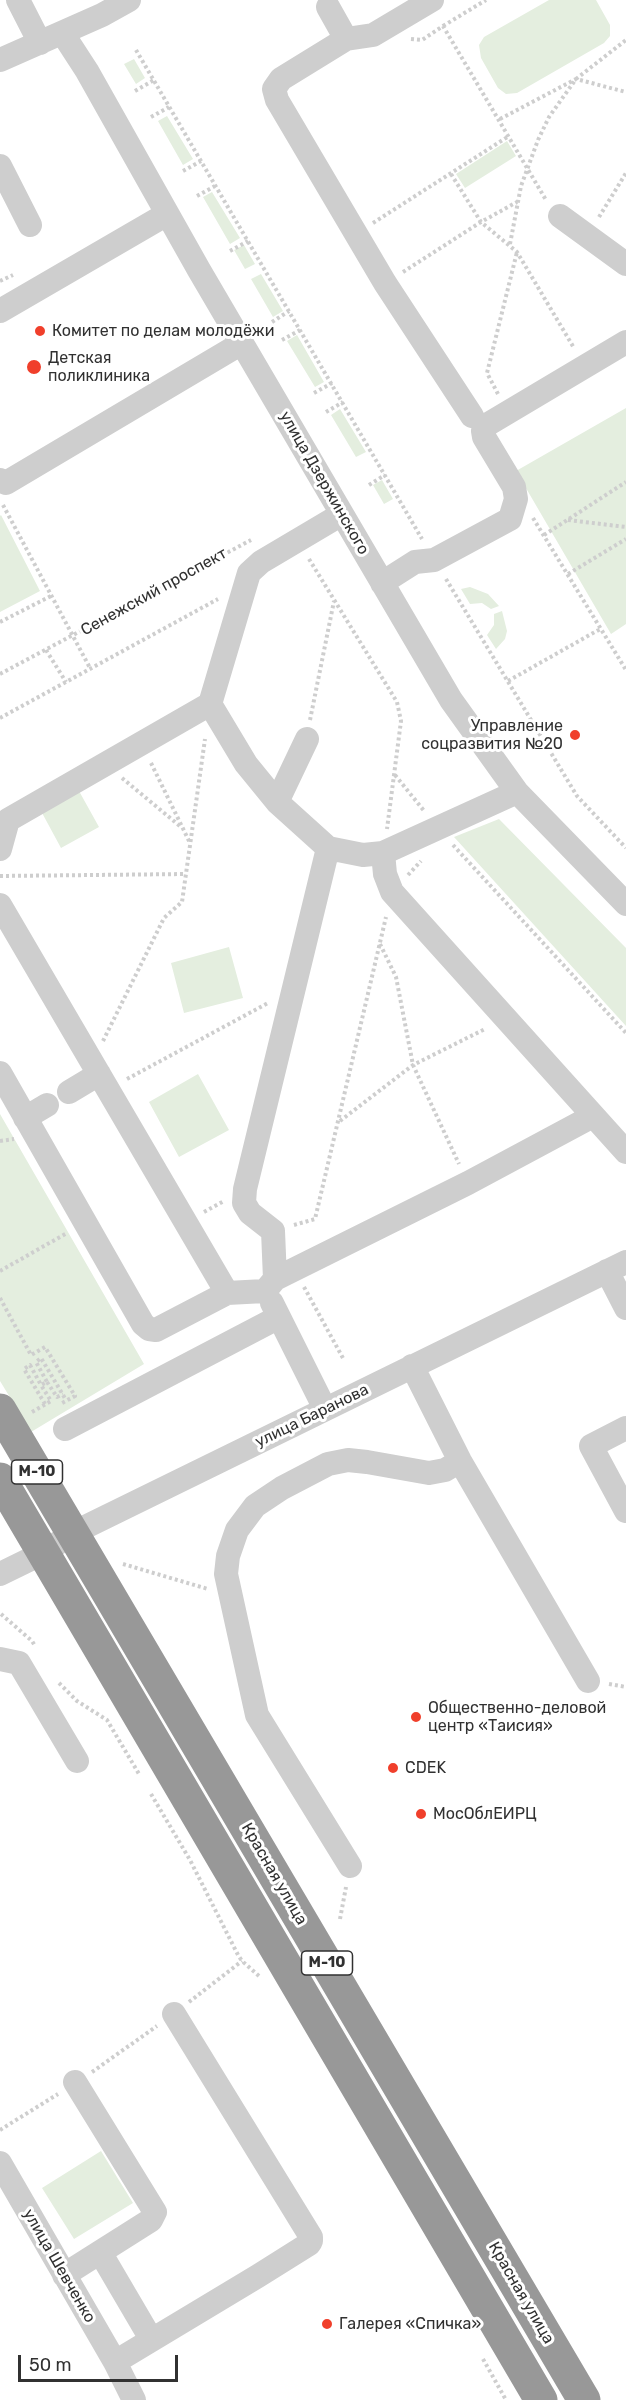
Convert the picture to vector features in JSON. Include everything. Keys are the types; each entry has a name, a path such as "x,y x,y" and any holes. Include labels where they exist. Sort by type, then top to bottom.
{"highway":[{"name":"Красная улица","path":"0,1410 584,2400"},
{"name":"М-10","path":"0,1479 541,2400"}],"street":[{"path":"18,0 40,43"},
{"path":"0,60 63,34 129,0"},
{"path":"432,0 373,35 346,39 281,79 274,89 278,100 386,283 471,416"},
{"path":"328,7 346,39"},
{"name":"улица Дзержинского","path":"63,34 87,71 167,214 451,700 517,792 626,903"},
{"path":"0,166 30,225"},
{"path":"0,311 167,214"},
{"path":"560,216 626,264"},
{"path":"382,583 415,562 434,560 510,519 516,499 514,487 484,437 485,426 626,342"},
{"path":"2,487 242,343"},
{"path":"0,849 3,846 4,813 105,764 210,704 246,584 255,567 342,514"},
{"path":"210,704 246,764 277,802 328,848 363,855 383,853 517,792"},
{"path":"277,802 307,739"},
{"path":"326,1409 279,1317 279,1280 273,1231 250,1213 244,1203 245,1189 328,848"},
{"path":"383,853 385,874 392,892 626,1152"},
{"path":"0,905 227,1293"},
{"path":"0,1073 143,1324 149,1329 156,1330 227,1293 279,1280 593,1116"},
{"path":"69,1092 100,1076"},
{"path":"25,1118 47,1105"},
{"path":"616,1267 626,1308"},
{"name":"улица Баранова","path":"0,1574 43,1553 73,1533 616,1267"},
{"path":"65,1430 279,1317"},
{"path":"412,1366 460,1461 588,1681"},
{"path":"626,1428 591,1446 626,1511"},
{"path":"350,1866 257,1715 226,1574 228,1556 237,1530 255,1506 282,1488 328,1464 348,1460 385,1464 429,1473 445,1470 460,1461"},
{"path":"0,1659 19,1663 77,1761"},
{"path":"115,2362 258,2276 311,2241 311,2237 174,2013"},
{"path":"64,2275 151,2220 155,2212 75,2082"},
{"name":"улица Шевченко","path":"0,2163 115,2362 134,2400"},
{"path":"100,2252 151,2339"}],"path":[{"path":"373,35 422,40 486,0"},
{"path":"444,26 552,210 560,216"},
{"path":"500,119 576,79 626,40"},
{"path":"136,50 434,560 577,796 626,848"},
{"path":"576,79 626,92"},
{"path":"510,244 528,166 549,117 576,79"},
{"path":"135,91 153,80"},
{"path":"151,117 169,107"},
{"path":"356,233 508,136"},
{"path":"183,171 201,161"},
{"path":"587,236 626,173"},
{"path":"451,174 481,222 517,252 585,367"},
{"path":"197,196 215,186"},
{"path":"386,283 481,222 518,202"},
{"path":"230,251 248,241"},
{"path":"508,413 487,373 517,252"},
{"path":"272,321 289,311"},
{"path":"282,340 300,330"},
{"path":"314,393 332,383"},
{"path":"326,412 343,402"},
{"path":"369,485 385,475"},
{"path":"544,535 626,482"},
{"path":"2,487 51,596 90,668"},
{"path":"514,487 626,670"},
{"path":"567,520 626,527"},
{"name":"Сенежский проспект","path":"0,674 256,537"},
{"path":"568,574 626,539"},
{"path":"298,541 397,702 401,721 383,853"},
{"path":"0,718 246,584"},
{"path":"0,622 51,596"},
{"path":"307,739 334,600"},
{"path":"508,681 602,628"},
{"path":"46,650 66,682"},
{"path":"100,1076 164,918 182,902 210,704"},
{"path":"141,744 191,844"},
{"path":"105,764 183,828"},
{"path":"395,775 438,827 626,1033"},
{"path":"0,876 186,874"},
{"path":"273,1231 315,1219 392,892"},
{"path":"380,943 396,977 412,1065 468,1183"},
{"path":"100,1076 295,988"},
{"path":"339,1121 412,1065 506,1018"},
{"path":"186,1222 245,1189"},
{"path":"0,1272 85,1223"},
{"path":"279,1280 344,1360"},
{"path":"0,1298 31,1355 45,1347 75,1396 57,1406"},
{"path":"63,1394 57,1397 47,1382 36,1362 41,1358 63,1394 66,1400"},
{"path":"30,1365 41,1385 51,1401 45,1404 24,1369 30,1365"},
{"path":"41,1385 47,1382"},
{"path":"119,1563 231,1596"},
{"path":"1,1614 32,1641 38,1650"},
{"path":"54,1678 76,1701 107,1720 142,1779"},
{"path":"148,1789 190,1860 242,1962 260,1977 266,1987"},
{"path":"339,1919 350,1866"},
{"path":"0,2130 112,2059 242,1962"},
{"path":"480,2353 506,2400"}],"green space":[{"path":"549,0 596,0 610,25 610,36 604,43 517,93 506,94 498,88 481,58 479,45 484,37"},
{"path":"134,59 145,78 136,84 124,64"},
{"path":"167,116 193,159 183,165 158,121"},
{"path":"507,141 516,156 465,188 456,174"},
{"path":"212,192 240,238 230,244 203,197"},
{"path":"244,245 255,264 245,269 234,250"},
{"path":"261,274 283,311 273,317 251,279"},
{"path":"297,335 324,382 315,387 287,341"},
{"path":"626,408 626,624 611,634 516,471"},
{"path":"340,409 366,452 356,457 331,415"},
{"path":"382,480 393,499 384,504 373,485"},
{"path":"0,516 40,591 0,612"},
{"path":"470,587 488,594 499,606 491,609 482,603 470,604 461,589"},
{"path":"502,611 507,631 505,639 496,649 487,635 494,625 494,614"},
{"path":"79,791 99,827 61,848 41,811"},
{"path":"499,819 626,948 626,1026 454,837"},
{"path":"229,947 243,998 184,1013 171,963"},
{"path":"198,1074 229,1130 179,1157 149,1102"},
{"path":"0,1114 144,1364 31,1432 0,1381"},
{"path":"101,2151 133,2203 74,2239 42,2188"}],"place":[{"name":"Комитет по делам молодёжи","path":"40,331"},
{"name":"Детская поликлиника","path":"34,367"},
{"name":"Управление соцразвития №20","path":"575,735"},
{"name":"Общественно-деловой центр «Таисия»","path":"416,1717"},
{"name":"CDEK","path":"393,1768"},
{"name":"МосОблЕИРЦ","path":"421,1814"},
{"name":"Галерея «Спичка»","path":"327,2324"}]}
